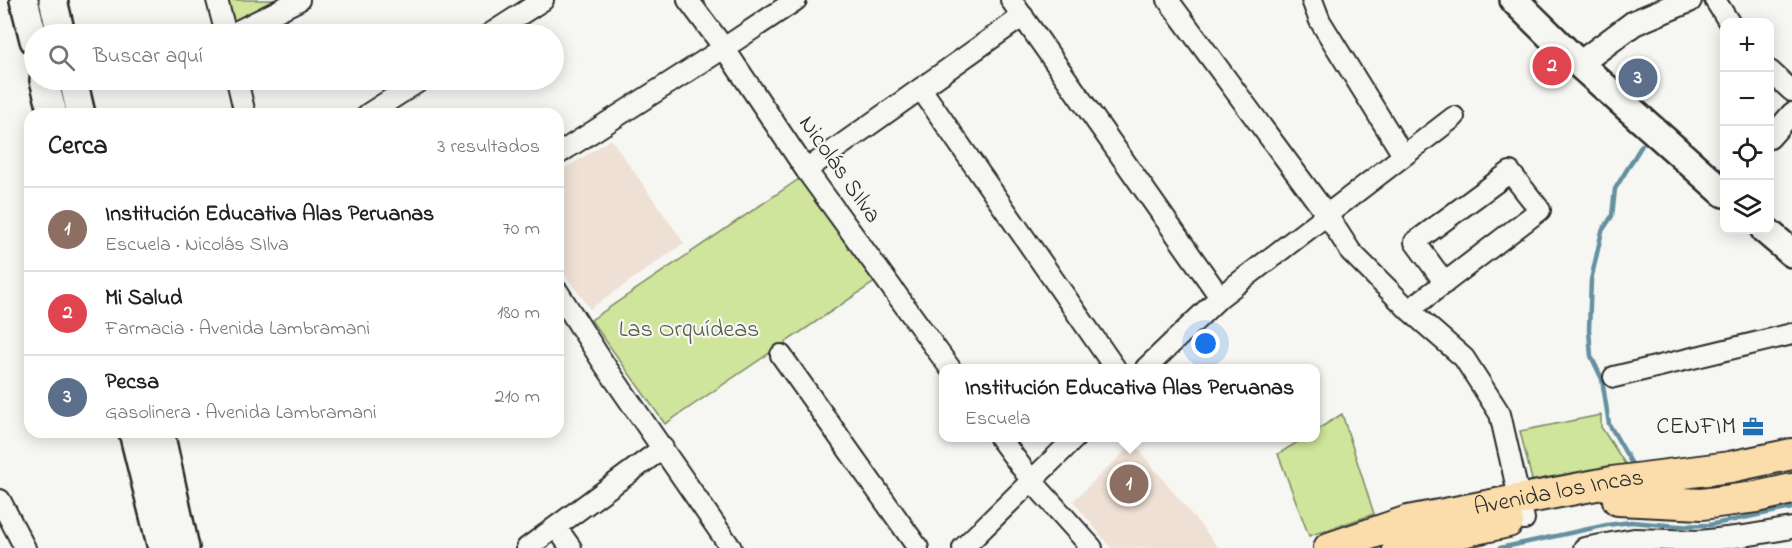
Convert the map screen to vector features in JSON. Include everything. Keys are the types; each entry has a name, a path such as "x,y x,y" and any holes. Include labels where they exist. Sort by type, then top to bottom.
{"main road":[{"path":"24,0 30,24"},
{"path":"53,0 59,24"},
{"path":"1515,0 1579,64 1720,187"},
{"path":"47,90 51,108"},
{"path":"75,90 80,108"},
{"path":"1770,234 1792,253"},
{"path":"134,438 162,548"},
{"path":"161,438 185,548"},
{"path":"1615,491 1705,458 1792,441"},
{"name":"Avenida los Incas","path":"1329,548 1408,521 1522,509 1792,454"},
{"name":"Avenida los Incas","path":"1615,491 1725,488 1792,474"},
{"path":"1615,491 1702,504 1756,497 1792,489"},
{"name":"Avenida los Incas","path":"1398,548 1522,509"}],"street":[{"path":"217,0 223,24"},
{"path":"252,24 299,0"},
{"path":"506,24 543,0"},
{"name":"Nicolás SIlva","path":"688,0 724,48 806,170 946,364"},
{"path":"564,150 796,0"},
{"path":"1011,0 1220,297"},
{"path":"1168,0 1327,215 1351,252 1409,310 1464,358 1500,414 1522,509"},
{"path":"1312,0 1320,21 1403,155"},
{"path":"1579,64 1634,23 1689,0"},
{"path":"1715,0 1726,18"},
{"path":"806,170 1023,16"},
{"path":"1771,72 1792,91"},
{"path":"921,89 1112,364"},
{"path":"239,90 244,108"},
{"path":"377,108 405,90"},
{"path":"1774,133 1792,113"},
{"path":"1151,364 1220,297 1454,117"},
{"path":"1409,310 1445,283 1540,210 1510,172 1415,242 1445,283"},
{"path":"564,301 604,364 731,548"},
{"path":"1614,378 1792,334"},
{"path":"782,354 918,548"},
{"path":"1003,442 1031,480 1092,548"},
{"path":"963,548 1071,442"},
{"path":"527,548 663,448"},
{"path":"0,500 25,548"},
{"path":"556,527 571,548"},
{"path":"1584,548 1634,539 1656,544 1700,541 1792,528"}],"shaded area":[{"path":"611,139 684,243 590,309 564,273 564,169"},
{"path":"1134,443 1219,548 1111,548 1073,501"}],"green space":[{"path":"223,0 275,0 234,24 230,24"},
{"name":"Las Orquídeas","path":"799,179 876,281 665,424 591,320"},
{"path":"1342,414 1374,514 1309,536 1278,454 1298,442 1320,442 1320,428"},
{"path":"1601,415 1601,427 1626,465 1533,484 1520,431"}],"waterway":[{"path":"1632,464 1609,424 1602,379 1591,356 1589,330 1591,280 1602,231 1612,216 1615,189 1642,145"},
{"path":"1500,548 1607,525 1631,522 1678,526 1709,525 1792,508"}],"place":[{"name":"Mi Salud","path":"1552,66"},
{"name":"Pecsa","path":"1638,78"},
{"name":"CENFIM","path":"1753,427"},
{"name":"Institución Educativa Alas Peruanas","path":"1129,484"}]}
